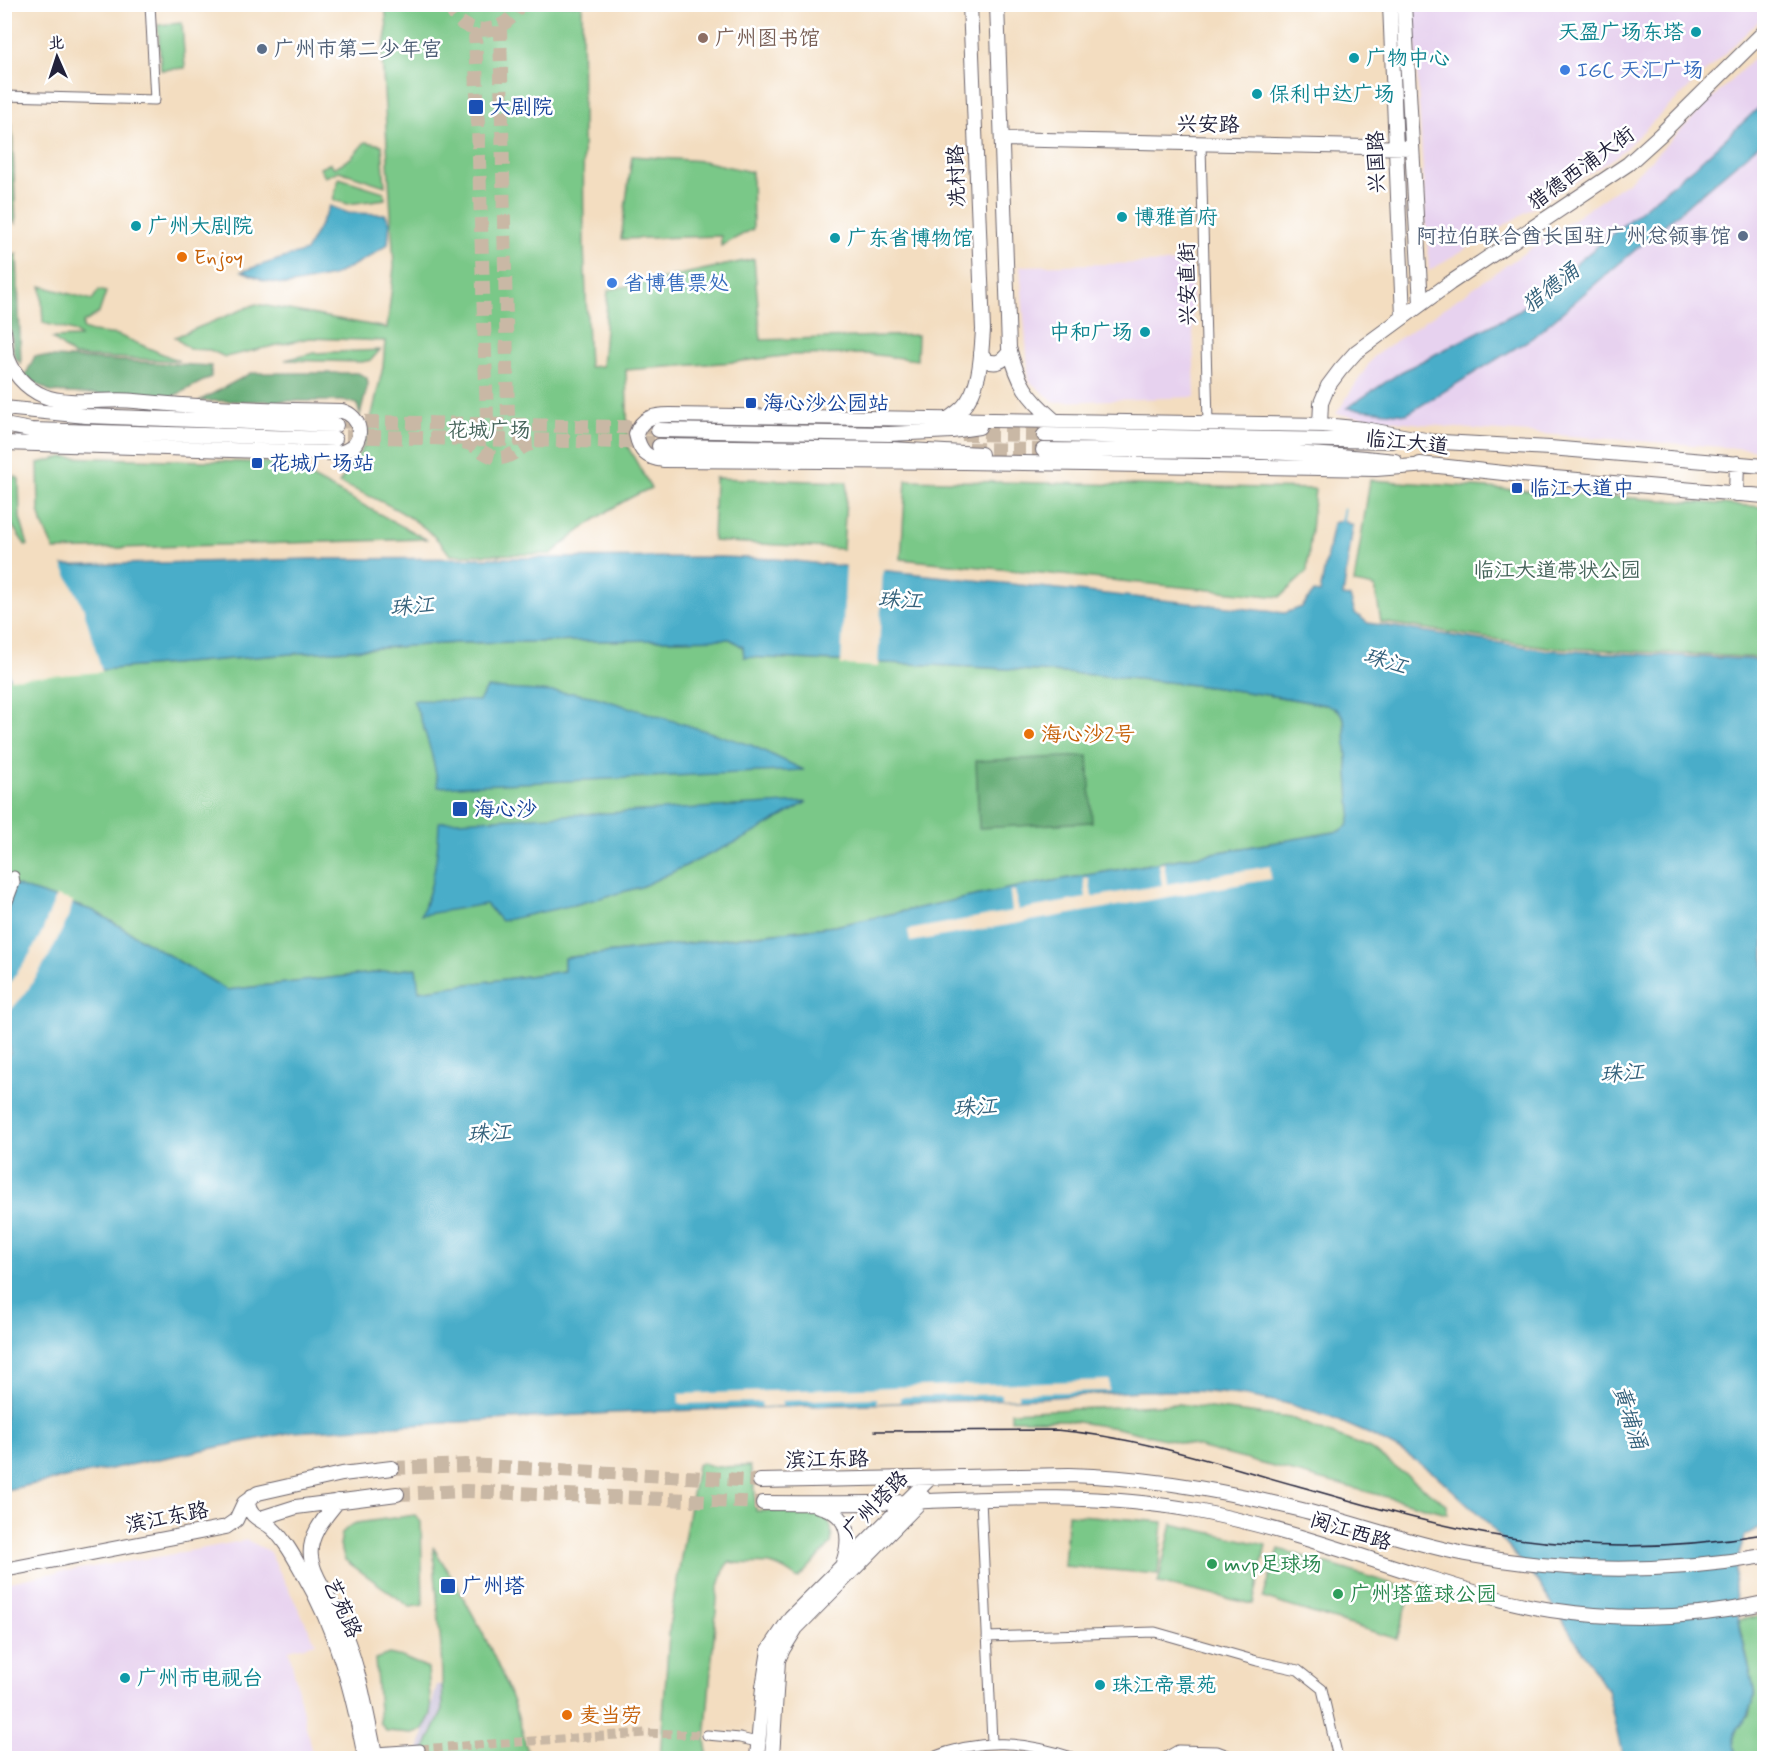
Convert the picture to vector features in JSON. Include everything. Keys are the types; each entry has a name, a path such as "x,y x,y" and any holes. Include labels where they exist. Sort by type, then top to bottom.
{"main road":[{"name":"冼村路","path":"928,432 963,406 970,396 976,384 981,353 983,330 970,4"},
{"path":"997,4 1010,351 1028,395 1054,420"},
{"name":"兴国路","path":"1390,4 1403,317"},
{"name":"兴国路","path":"1404,4 1421,304"},
{"name":"猎德西浦大街","path":"1320,425 1321,403 1340,370 1356,352 1421,304 1628,164 1764,32"},
{"name":"兴安路","path":"1003,139 1412,148"},
{"path":"4,331 10,375 20,389 46,407 65,415"},
{"path":"981,353 986,360 995,363 1005,359 1010,351"},
{"path":"4,425 63,437 337,453 354,445 359,435 359,428 354,417 342,411 54,399 31,389 16,374 8,361 6,352"},
{"path":"4,408 65,415 335,432 39,437 9,443"},
{"path":"1042,457 664,460 646,456 641,451 636,434 642,421 659,415 1320,425 1364,429 1431,441"},
{"path":"658,430 889,434 971,429 1014,421"},
{"path":"4,425 39,437"},
{"name":"临江大道","path":"1044,435 1431,441 1550,448 1764,466"},
{"path":"9,443 63,437"},
{"path":"659,446 901,449 1042,457"},
{"name":"临江大道","path":"1042,457 1314,455 1764,496"},
{"path":"1736,494 1737,463"},
{"path":"392,1468 342,1474 258,1493 249,1500 249,1509 258,1520 296,1507 398,1494"},
{"name":"阅江西路","path":"930,1478 1069,1475 1157,1480 1297,1509 1430,1546 1526,1564 1628,1568 1673,1566 1764,1556"},
{"name":"滨江东路","path":"760,1481 930,1478"},
{"name":"广州塔路","path":"766,1758 778,1660 788,1638 921,1501 930,1478"},
{"name":"广州塔路","path":"766,1758 759,1741 763,1687 769,1650 791,1617 930,1478"},
{"name":"滨江东路","path":"4,1570 226,1527 236,1520 244,1503 252,1496"},
{"name":"阅江西路","path":"921,1501 1095,1499 1133,1501 1197,1511 1278,1531 1457,1587 1549,1610 1608,1616 1678,1617 1764,1603"},
{"name":"艺苑路","path":"338,1501 314,1536 311,1557 315,1573 340,1619 348,1640 360,1685 372,1757"},
{"name":"滨江东路","path":"763,1503 921,1501"},
{"path":"806,1503 825,1507 837,1513 844,1522 848,1548 842,1568"},
{"name":"艺苑路","path":"258,1520 271,1527 286,1545 304,1574 325,1616 350,1684 372,1757"}],"street":[{"path":"4,96 155,100 150,4"},
{"name":"兴安直街","path":"1201,145 1208,423"},
{"path":"4,912 15,883 14,876"},
{"path":"981,1499 992,1742"},
{"path":"987,1637 1155,1632 1257,1661 1298,1670 1322,1689 1338,1758"},
{"path":"707,1735 759,1741"},
{"path":"930,1758 992,1742 1021,1745 1075,1758"},
{"path":"372,1757 420,1749"},
{"path":"1164,1758 1178,1750 1217,1751 1236,1758"}],"shaded area":[{"path":"1764,4 1764,16 1616,157 1429,271 1413,5"},
{"path":"1764,48 1764,450 1458,428 1336,414 1374,356 1629,181"},
{"path":"1191,262 1195,397 1055,402 1029,381 1020,266"},
{"name":"广州市电视台","path":"247,1540 269,1551 316,1643 289,1650 313,1758 5,1758 5,1583"},
{"path":"467,1683 471,1758 417,1758 437,1685"}],"green space":[{"name":"花城广场","path":"385,4 582,5 584,245 589,367 602,366 608,290 754,259 761,340 918,335 917,360 868,354 792,355 735,362 626,370 628,447 651,488 598,517 551,554 450,555 440,542 414,520 385,503 339,483 365,445 383,367 385,341 309,338 225,357 210,350 189,349 175,337 256,304 387,328 394,266 382,56 387,29"},
{"path":"182,23 185,68 161,70 158,25"},
{"path":"12,124 16,224 4,214 5,128"},
{"path":"365,142 382,145 385,186 339,171 325,177 320,168 331,163 334,168 351,158"},
{"path":"632,156 703,161 752,172 753,229 721,246 721,236 621,239"},
{"path":"339,178 384,192 385,199 348,204 333,200"},
{"path":"17,254 21,364 14,356 6,278 8,257"},
{"path":"41,286 92,300 99,290 106,292 99,313 83,323 83,329 118,335 179,361 74,356 52,338 80,337 73,331 43,323"},
{"path":"380,350 371,360 362,362 285,360 314,353"},
{"path":"35,356 211,366 211,377 172,397 163,398 51,392 25,376"},
{"path":"251,373 358,373 367,378 368,384 360,415 357,404 346,401 199,401"},
{"path":"63,457 285,463 426,539 54,550 43,526 39,510 38,463"},
{"path":"15,476 19,479 20,518 28,545 26,546 5,515 5,487"},
{"path":"715,478 847,482 843,549 713,541"},
{"path":"906,480 1315,489 1307,572 1280,597 901,559"},
{"name":"临江大道带状公园","path":"1370,480 1764,507 1764,658 1547,647 1381,622 1375,587 1354,583"},
{"path":"730,639 743,647 744,657 1039,671 1112,677 1185,684 1331,706 1344,718 1351,814 1349,825 1340,831 1007,889 835,926 564,958 564,971 418,991 415,968 227,990 94,911 5,882 4,678 303,653 456,643"},
{"path":"1088,756 1092,822 979,828 976,761"},
{"path":"1178,1404 1291,1418 1370,1449 1447,1505 1447,1513 1191,1445 1116,1428 1065,1420 1011,1420 1011,1412"},
{"path":"702,1463 716,1467 750,1466 756,1511 785,1510 817,1514 830,1524 831,1544 798,1579 771,1564 729,1562 725,1567 718,1589 705,1740 708,1758 660,1758 670,1621 697,1465"},
{"path":"1068,1514 1163,1522 1158,1574 1064,1566"},
{"path":"415,1515 421,1522 423,1605 410,1607 345,1560 340,1545 342,1533 356,1523"},
{"name":"mvp足球场","path":"1172,1524 1266,1545 1253,1604 1158,1583"},
{"path":"433,1547 463,1597 502,1675 522,1730 529,1758 423,1758 426,1746 443,1710 441,1648"},
{"name":"广州塔篮球公园","path":"1279,1549 1412,1590 1397,1639 1263,1598"},
{"path":"1764,1615 1764,1758 1737,1758 1732,1743 1739,1724 1750,1714 1755,1694 1739,1620"},
{"path":"389,1654 428,1668 431,1714 423,1730 412,1733 386,1731 380,1723 375,1659"}],"water":[{"name":"猎德涌","path":"1764,103 1764,140 1532,338 1407,414 1347,408 1401,372 1517,312 1701,161"},
{"path":"330,206 348,213 385,214 390,222 388,244 333,276 287,285 265,281 242,271 306,251"},
{"path":"1343,520 1353,526 1343,596 1350,597 1355,613 1368,623 1546,650 1764,660 1764,1524 1745,1536 1735,1574 1737,1609 1754,1691 1752,1706 1734,1737 1737,1758 1623,1758 1607,1690 1539,1583 1486,1521 1436,1475 1403,1452 1369,1434 1329,1417 1285,1403 1241,1395 1196,1391 1140,1391 1039,1398 612,1413 293,1432 5,1490 4,1059 10,1053 9,1023 5,1017 9,1012 4,975 5,882 94,911 227,990 416,968 419,991 564,971 564,958 835,926 1007,889 1340,831 1348,825 1351,814 1344,718 1339,711 1331,706 1185,684 1039,671 744,657 743,647 730,639 456,643 303,653 5,678 5,567 310,559 720,557 776,559 1285,613 1302,607 1314,592 1320,593 1333,523"},
{"path":"487,688 573,693 596,697 751,745 804,770 438,787 428,743 413,700 479,701"},
{"path":"807,802 749,836 641,887 501,921 486,904 421,915 434,869 439,822"}],"pier":[{"path":"61,563 83,607 102,672 11,679 4,649 4,564"},
{"path":"846,564 883,568 878,667 841,665"},
{"path":"1164,863 1167,884 1270,866 1271,879 910,942 908,930 1012,911 1010,891 1015,891 1018,910 1086,898 1084,879 1089,878 1092,897 1162,885 1159,864"},
{"path":"56,896 73,901 69,916 49,956 25,994 9,1012 7,987 42,932"},
{"path":"1109,1380 1109,1391 1019,1393 1019,1398 1001,1399 1001,1394 900,1397 900,1402 877,1403 877,1398 782,1401 782,1406 762,1407 761,1402 679,1404 679,1394"}],"waterway":[{"path":"1342,522 1344,509"}],"tunnel":[{"path":"449,4 454,15 463,24 479,30 496,28 503,24 510,19 519,4"},
{"path":"500,26 508,416"},
{"path":"475,29 487,418"},
{"path":"323,421 670,428"},
{"path":"962,434 1044,435"},
{"path":"325,436 671,443"},
{"path":"463,442 498,458 503,458 525,446 534,444"},
{"path":"969,449 1043,450"},
{"path":"392,1468 466,1465 760,1481"},
{"path":"397,1494 465,1491 763,1503"},
{"path":"420,1749 645,1733 707,1735"}],"tram line":[{"path":"875,1431 1056,1430 1087,1433 1177,1452 1429,1522 1543,1542 1606,1546 1670,1545 1764,1534"}],"place":[{"name":"天盈广场东塔","path":"1696,32"},
{"name":"广州图书馆","path":"703,38"},
{"name":"广州市第二少年宫","path":"262,49"},
{"name":"广物中心","path":"1354,58"},
{"name":"IGC 天汇广场","path":"1565,70"},
{"name":"保利中达广场","path":"1257,94"},
{"name":"大剧院","path":"476,107"},
{"name":"博雅首府","path":"1122,217"},
{"name":"广州大剧院","path":"136,226"},
{"name":"阿拉伯联合酋长国驻广州总领事馆","path":"1743,236"},
{"name":"广东省博物馆","path":"835,238"},
{"name":"Enjoy","path":"182,257"},
{"name":"省博售票处","path":"612,283"},
{"name":"中和广场","path":"1145,332"},
{"name":"海心沙公园站","path":"751,403"},
{"name":"花城广场站","path":"257,463"},
{"name":"临江大道中","path":"1517,488"},
{"name":"海心沙2号","path":"1029,734"},
{"name":"海心沙","path":"460,809"},
{"name":"mvp足球场","path":"1212,1564"},
{"name":"广州塔","path":"448,1586"},
{"name":"广州塔篮球公园","path":"1338,1594"},
{"name":"广州市电视台","path":"125,1678"},
{"name":"珠江帝景苑","path":"1100,1685"},
{"name":"麦当劳","path":"567,1715"}],"water label":[{"name":"珠江","path":"900,599"},
{"name":"珠江","path":"412,605"},
{"name":"珠江","path":"1386,660"},
{"name":"珠江","path":"1622,1072"},
{"name":"珠江","path":"975,1106"},
{"name":"珠江","path":"489,1132"},
{"name":"黄埔涌","path":"1631,1417"}]}
